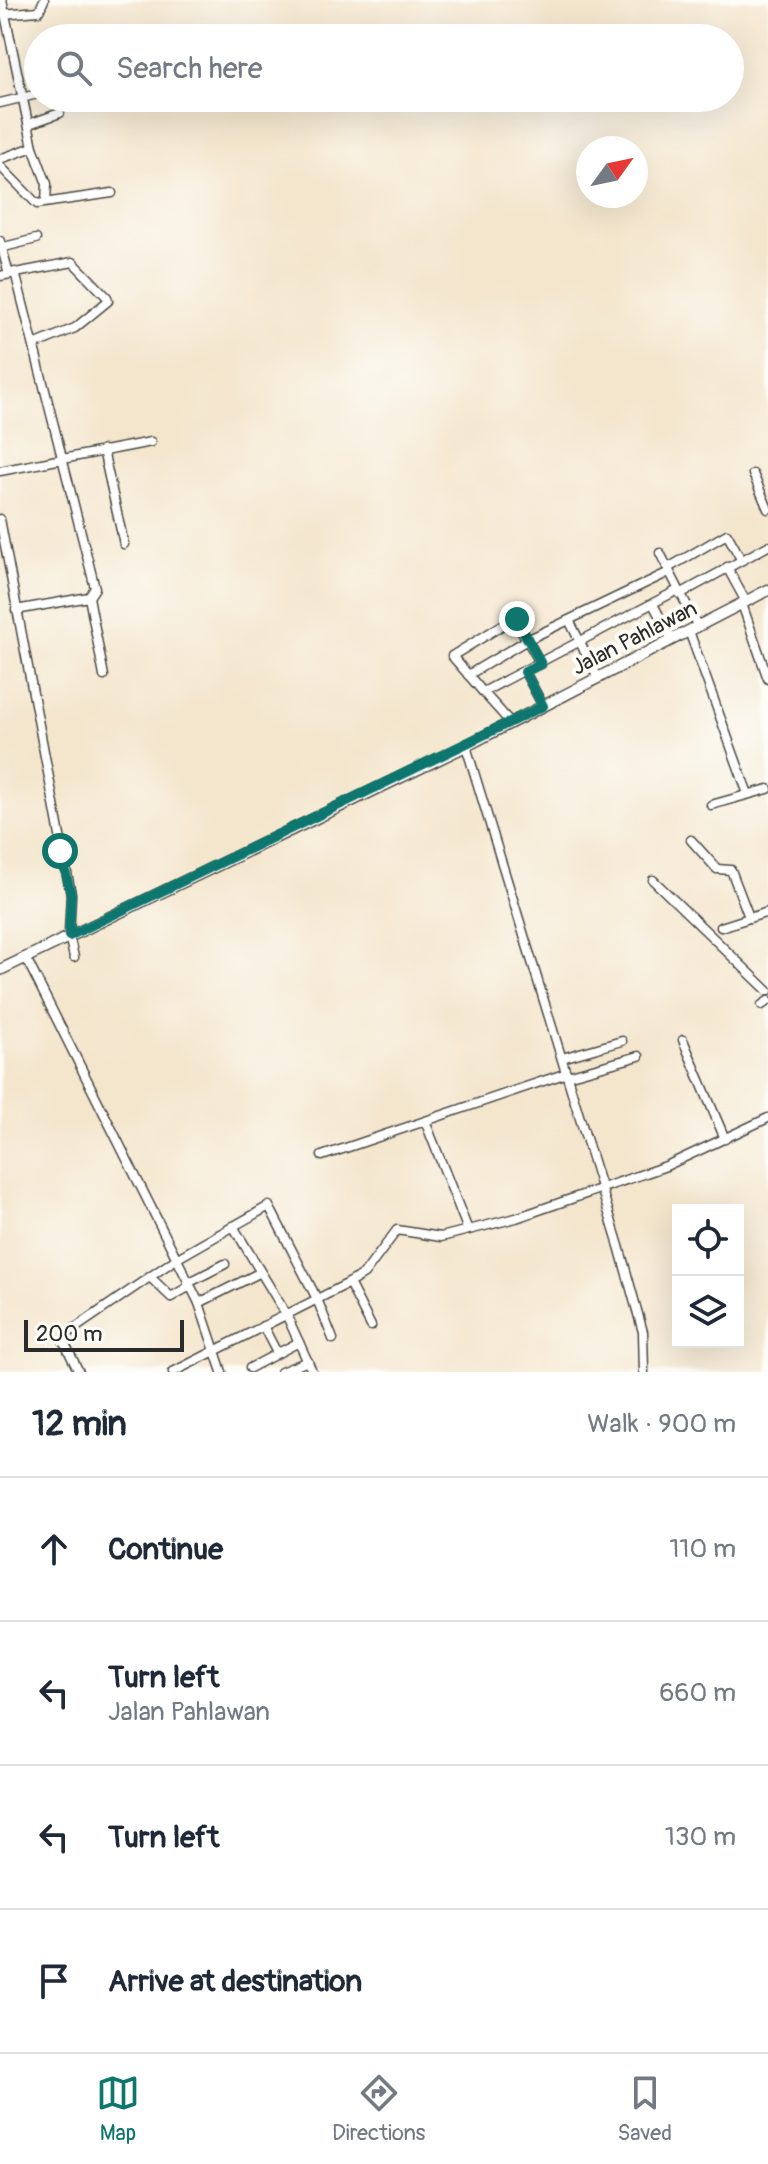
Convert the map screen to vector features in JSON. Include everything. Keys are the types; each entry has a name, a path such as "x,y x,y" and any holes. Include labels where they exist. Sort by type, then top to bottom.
{"main road":[{"name":"Jalan Pahlawan","path":"0,970 466,746 768,590"}],"street":[{"path":"2,0 2,14 24,105"},
{"path":"2,14 39,11 44,0"},
{"path":"0,103 22,98"},
{"path":"26,112 33,147 47,184 46,201"},
{"path":"29,124 60,113"},
{"path":"0,159 33,147"},
{"path":"0,166 35,203 112,193"},
{"path":"36,239 1,245 8,274 34,345 64,457 95,588 89,597 104,676"},
{"path":"8,274 73,262 107,297 108,301 75,328 34,345"},
{"path":"0,471 151,442"},
{"path":"103,450 124,544"},
{"path":"753,474 768,509"},
{"path":"0,519 71,894 69,936 74,957"},
{"path":"468,675 527,640 668,570 728,534 741,559"},
{"path":"483,692 768,546"},
{"path":"660,553 693,629 748,794"},
{"path":"727,567 744,603 768,679"},
{"path":"16,610 89,597"},
{"path":"653,604 672,640"},
{"path":"510,722 452,656 473,640 514,618 541,664"},
{"path":"569,620 598,678"},
{"path":"525,672 543,706"},
{"path":"466,746 643,1332 644,1372"},
{"path":"711,805 768,789"},
{"path":"691,840 717,869 731,870 749,917"},
{"path":"653,880 768,991"},
{"path":"721,927 768,912"},
{"path":"26,958 199,1303 222,1372"},
{"path":"683,1040 725,1139"},
{"path":"562,1058 622,1041"},
{"path":"322,1156 567,1075 639,1056"},
{"path":"173,1372 364,1274 397,1230 441,1237 600,1191 666,1166 768,1118"},
{"path":"425,1121 468,1230"},
{"path":"79,1372 65,1337 176,1259 271,1206 333,1339"},
{"path":"233,1226 286,1314 312,1371"},
{"path":"150,1277 171,1297 225,1264"},
{"path":"199,1303 259,1273"},
{"path":"349,1283 371,1326"},
{"path":"263,1326 277,1353"},
{"path":"240,1372 250,1370 299,1342"},
{"path":"286,1349 294,1366"},
{"path":"281,1372 308,1361"}],"route":[{"path":"60,851 71,894 69,936 466,746 543,706 525,672 541,664 517,619"}]}
